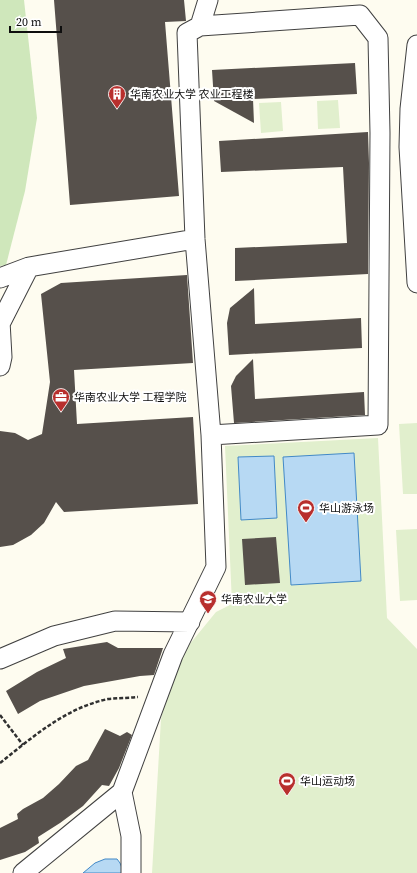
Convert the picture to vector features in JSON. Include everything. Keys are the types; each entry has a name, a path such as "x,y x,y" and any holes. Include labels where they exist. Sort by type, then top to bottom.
{"street":[{"path":"200,26 208,0"},
{"path":"23,873 122,792 173,655 216,567 211,435 195,239 187,33 200,26 360,15 378,38 380,133 378,425 211,435"},
{"path":"417,45 410,109 409,147 417,283"},
{"path":"0,278 29,266 195,239"},
{"path":"0,366 2,357 0,322 29,266"},
{"path":"0,659 54,636 115,621 190,622"},
{"path":"122,792 131,836 131,873"}],"path":[{"path":"0,763 62,716 82,707 108,700 159,695"},
{"path":"0,715 23,745"}],"green space":[{"path":"0,0 24,0 37,118 25,191 6,265 0,266"},
{"path":"338,100 340,128 318,129 317,101"},
{"path":"281,102 283,131 261,133 259,103"},
{"path":"417,423 417,494 403,494 399,424"},
{"name":"华山运动场","path":"378,438 387,618 417,649 417,873 152,873 161,719 170,682 189,645 216,612 232,604 225,446"},
{"path":"417,529 417,600 400,601 396,530"}],"water":[{"path":"354,453 361,581 291,585 283,457"},
{"path":"274,456 277,518 241,520 238,457"},
{"path":"105,859 117,859 124,873 83,873 95,863"}],"building":[{"name":"华南农业大学 农业工程楼","path":"54,0 184,0 186,21 165,22 179,196 70,205"},
{"path":"355,63 357,94 253,99 254,123 214,101 212,70"},
{"path":"368,132 368,274 235,281 235,248 347,243 343,167 221,172 219,141"},
{"path":"187,275 193,363 74,370 77,424 193,417 198,504 64,512 56,502 44,523 31,535 13,545 0,547 0,431 15,433 28,440 42,434 50,382 41,294 61,283"},
{"path":"254,288 255,324 361,318 362,348 229,355 227,323 230,308"},
{"path":"253,359 255,399 364,392 365,415 234,423 231,386 236,376"},
{"path":"276,537 280,583 245,585 242,539"},
{"path":"107,642 118,648 163,648 154,675 84,686 40,701 18,714 6,691 37,672 66,658 63,649"},
{"path":"105,729 120,736 127,732 132,735 119,768 109,786 102,785 83,806 38,837 39,843 25,852 0,860 0,828 18,819 17,814 43,798 76,766 88,760"}],"place":[{"name":"华南农业大学 农业工程楼","path":"117,109"},
{"name":"华南农业大学 工程学院","path":"61,412"},
{"name":"华山游泳场","path":"306,523"},
{"name":"华南农业大学","path":"208,614"},
{"name":"华山运动场","path":"287,796"}]}
